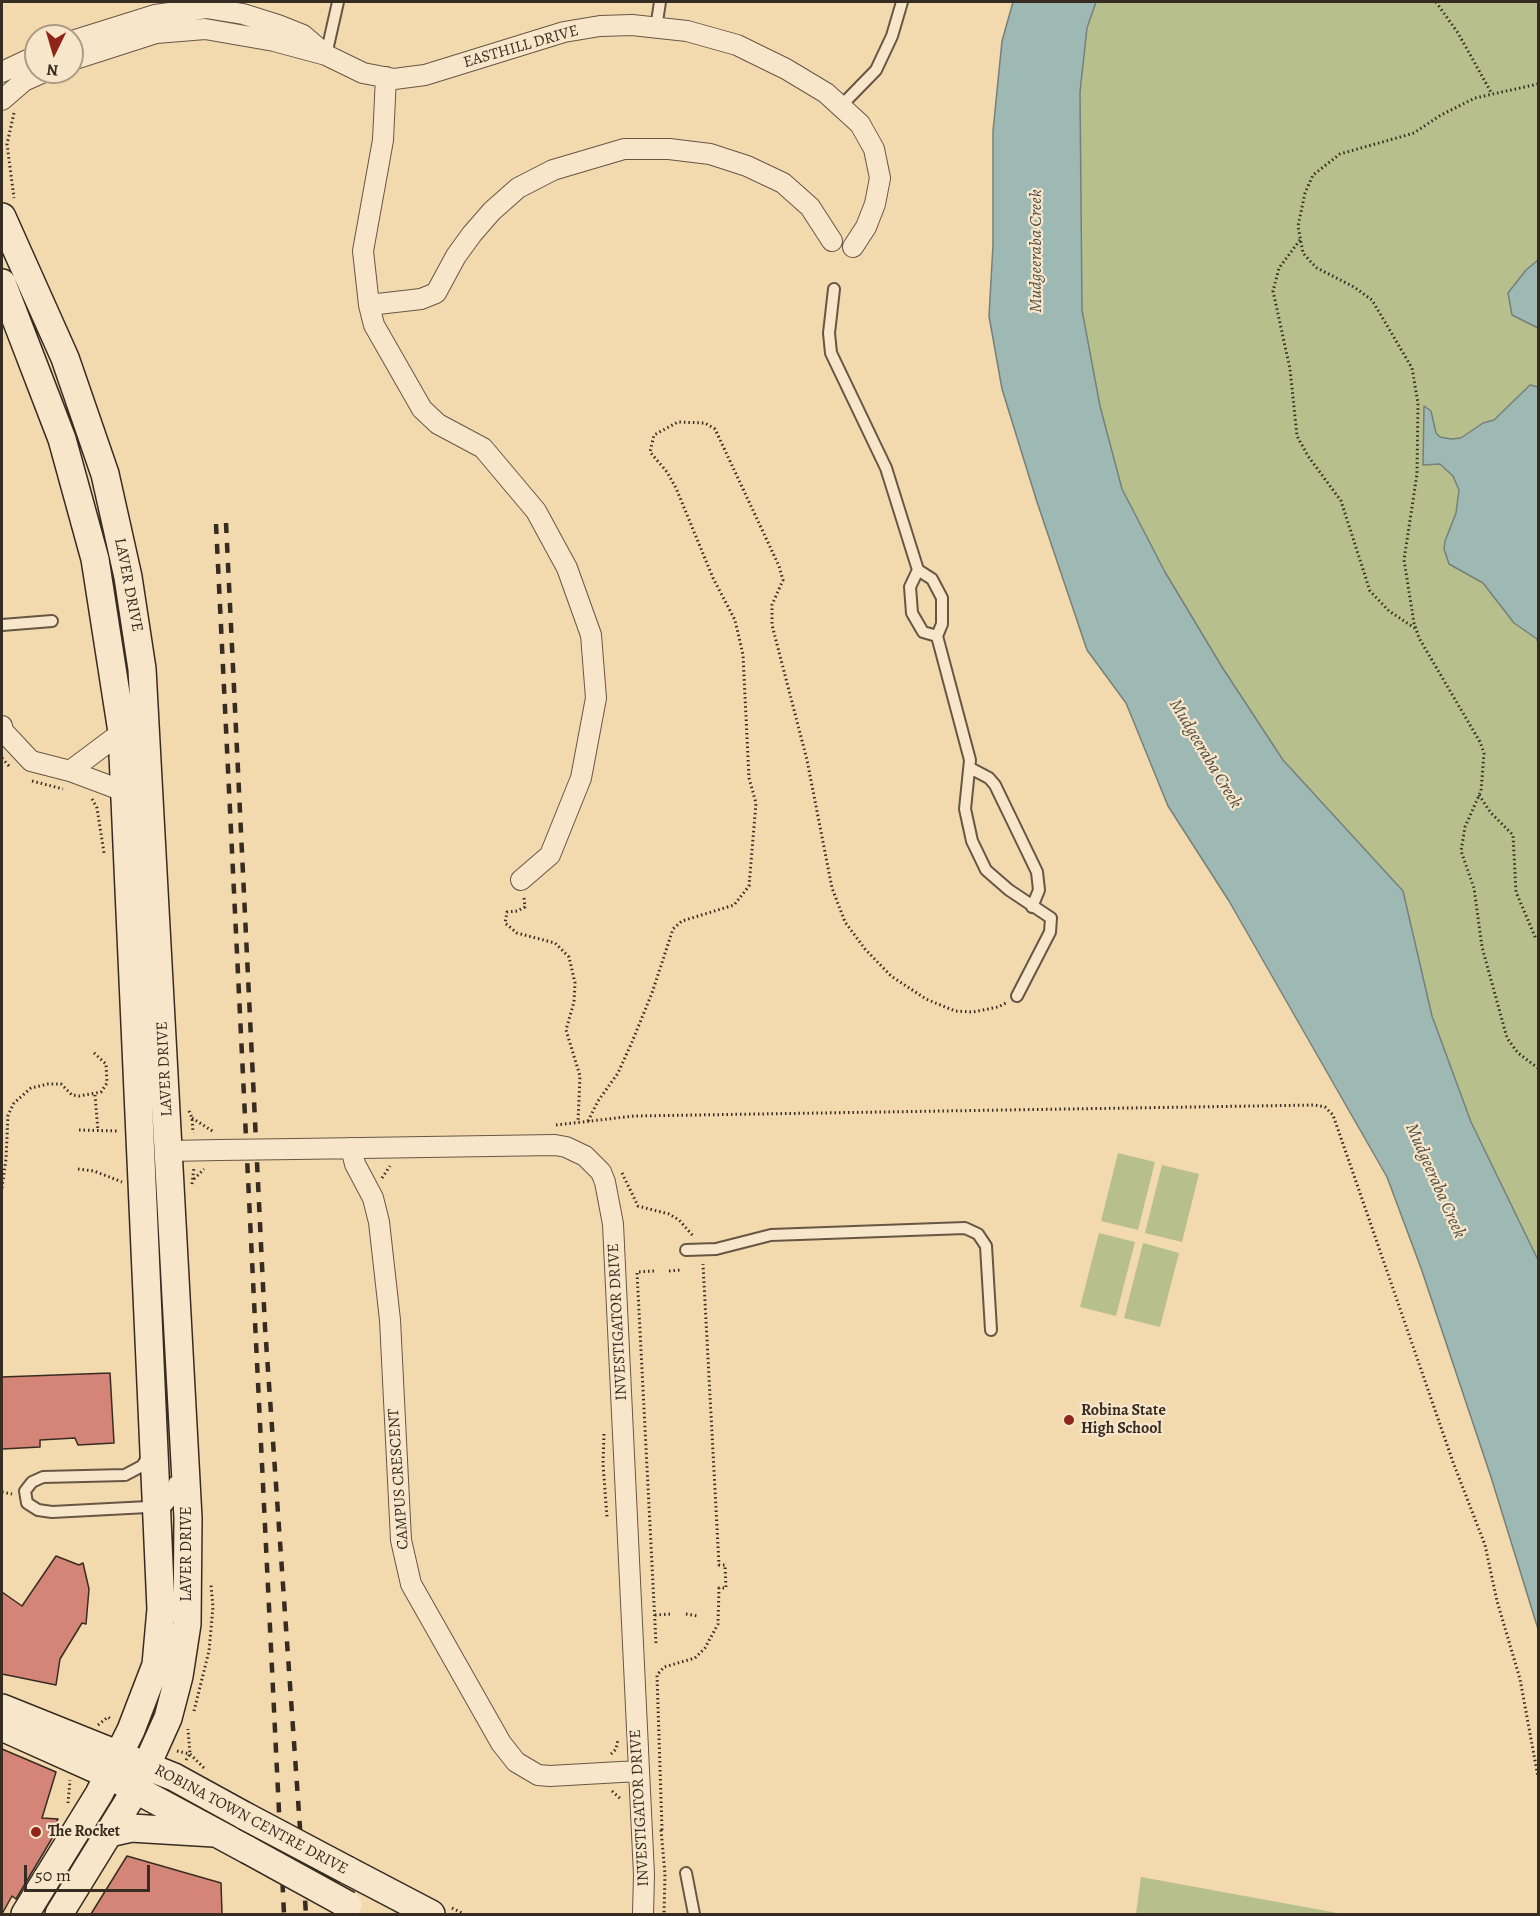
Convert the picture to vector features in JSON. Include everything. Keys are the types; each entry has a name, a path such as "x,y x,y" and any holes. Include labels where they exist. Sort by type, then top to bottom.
{"street":[{"name":"EASTHILL DRIVE","path":"84,37 155,15 206,8 243,14 278,25 303,35 326,55"},
{"name":"EASTHILL DRIVE","path":"84,56 138,37 184,29 205,29 274,41 326,55 363,73 394,79 425,75 564,32 600,26 687,31 737,45 826,93 860,124 874,149 880,178 875,204 866,227 854,247"},
{"path":"2,72 24,62"},
{"path":"386,77 383,140 363,251 369,305 374,325 422,409 437,423 483,448 536,511 567,568 591,635 596,698 581,778 550,855 521,880"},
{"path":"2,100 24,81"},
{"path":"369,305 422,299 436,292 456,256 472,234 492,211 518,188 553,170 624,149 669,149 711,154 747,166 783,183 810,207 832,241"},
{"name":"LAVER DRIVE","path":"2,217 65,358 105,474 128,577 142,669 169,1151 189,1597 184,1652 168,1718 142,1777 59,1914"},
{"name":"LAVER DRIVE","path":"2,283 62,439 95,560 122,732 161,1609 159,1648 150,1686 114,1765 25,1914"},
{"path":"2,726 31,761 72,779 126,792"},
{"path":"72,779 122,732"},
{"name":"INVESTIGATOR DRIVE","path":"169,1151 220,1142 296,1149 351,1148 377,1155 566,1147 585,1156 601,1172 613,1224 644,1875 643,1914"},
{"name":"CAMPUS CRESCENT","path":"351,1148 355,1164 376,1186 388,1297 401,1540 406,1569 415,1592 501,1743 516,1762 538,1775 550,1776 638,1771"},
{"path":"376,1186 377,1155"},
{"name":"ROBINA TOWN CENTRE DRIVE","path":"2,1708 114,1765 245,1816 430,1914"},
{"name":"ROBINA TOWN CENTRE DRIVE","path":"2,1727 114,1765"},
{"name":"ROBINA TOWN CENTRE DRIVE","path":"142,1777 219,1833 356,1910"},
{"path":"109,1833 131,1828 219,1833"}],"lane":[{"path":"326,55 338,2"},
{"path":"656,28 660,2"},
{"path":"841,106 876,70 892,36 902,2"},
{"path":"834,288 829,333 831,352 886,468 918,570 932,579 942,598 942,624 937,636 970,760 965,809 972,841 986,870 1032,907 1051,918 1050,932 1017,996"},
{"path":"918,570 910,587 912,613 923,632 937,636"},
{"path":"2,625 52,621"},
{"path":"970,768 988,778 995,785 1037,872 1039,890 1032,907"},
{"path":"686,1250 716,1249 771,1235 965,1228 978,1234 986,1246 991,1330"},
{"path":"155,1444 142,1466 125,1475 43,1477 32,1482 25,1491 27,1503 38,1510 52,1512 167,1506 172,1500 174,1478 184,1450"},
{"path":"686,1873 694,1914"}],"path":[{"path":"1436,2 1492,94"},
{"path":"1539,84 1464,102 1414,133 1352,150 1330,160 1313,175 1298,226 1303,253 1317,268 1372,300 1412,368 1415,378 1418,403 1417,474 1404,560 1416,628 1456,705 1480,742 1484,765 1479,795 1462,838 1463,861 1474,888 1482,947 1507,1038 1518,1053 1539,1068"},
{"path":"1299,240 1279,268 1273,291 1290,369 1297,436 1308,456 1341,501 1370,591 1389,611 1416,628"},
{"path":"588,1121 598,1101 618,1073 632,1042 652,993 673,928 682,921 734,905 749,886 756,804 749,778 743,655 735,620 713,578 676,488 667,472 650,452 654,435 678,422 705,423 715,429 779,566 783,580 772,605 772,625 807,760 832,888 845,922 891,976 926,999 955,1011 973,1012 998,1007 1017,996"},
{"path":"2,758 14,770"},
{"path":"24,778 72,779 82,790 85,790 97,808 107,862"},
{"path":"1479,795 1491,813 1513,835 1516,892 1536,939"},
{"path":"521,880 525,907 507,912 505,923 517,933 555,943 569,957 575,983 574,1002 566,1030 580,1076 578,1122"},
{"path":"2,1188 8,1115 14,1103 30,1088 48,1084 61,1084 72,1095 95,1095 105,1089 106,1064 93,1052"},
{"path":"95,1095 98,1131"},
{"path":"553,1126 634,1116 736,1113 1315,1105 1325,1107 1333,1115 1445,1440 1485,1545 1497,1601 1520,1678 1539,1777"},
{"path":"192,1118 220,1142"},
{"path":"564,1125 573,1131"},
{"path":"79,1130 117,1131"},
{"path":"376,1186 385,1171 394,1163 377,1155"},
{"path":"619,1167 638,1206 669,1214 679,1220 694,1236 703,1269 718,1565 725,1565 726,1588 719,1588 720,1615 713,1638 695,1658 664,1667 657,1676"},
{"path":"78,1169 94,1171 122,1183"},
{"path":"698,1269 703,1269"},
{"path":"669,1270 681,1270"},
{"path":"654,1271 637,1272 656,1643"},
{"path":"604,1430 603,1464 608,1519"},
{"path":"646,1616 671,1614"},
{"path":"686,1614 698,1616"},
{"path":"714,1615 720,1615"},
{"path":"657,1669 662,1830"},
{"path":"608,1755 616,1749 619,1734"}],"green space":[{"path":"1096,2 1538,2 1538,1260 1471,1122 1432,1016 1403,891 1283,760 1222,667 1165,572 1122,489 1100,406 1082,310 1080,92 1087,28"},
{"path":"1118,1153 1155,1162 1138,1230 1101,1221"},
{"path":"1162,1165 1199,1174 1182,1242 1145,1233"},
{"path":"1099,1233 1135,1242 1116,1316 1080,1307"},
{"path":"1143,1243 1179,1253 1160,1327 1124,1318"},
{"path":"1141,1877 1343,1914 1136,1914"}],"water":[{"name":"Mudgeeraba Creek","path":"1013,2 1096,2 1087,28 1080,92 1082,310 1100,406 1122,489 1165,572 1222,667 1283,760 1403,891 1432,1016 1471,1122 1538,1260 1538,1629 1491,1477 1421,1268 1387,1177 1229,901 1168,806 1126,703 1087,650 1037,502 1002,389 989,316 993,245 993,131 1002,41"},
{"path":"1538,260 1538,328 1512,315 1508,293 1526,270"},
{"path":"1530,385 1538,387 1538,644 1537,639 1514,623 1483,583 1449,564 1444,549 1445,541 1456,513 1459,490 1453,476 1440,464 1423,465 1424,406 1431,411 1436,433 1440,437 1461,438 1483,423 1494,420"}],"building":[{"path":"110,1373 114,1443 78,1445 75,1438 40,1440 40,1447 2,1449 2,1377"},
{"path":"56,1556 79,1565 83,1563 89,1589 86,1624 82,1623 60,1659 56,1685 2,1674 2,1592 22,1606"},
{"name":"The Rocket","path":"2,1749 56,1772 42,1818 58,1819 52,1829 57,1830 16,1899 12,1896 2,1914"},
{"path":"127,1856 221,1883 222,1914 91,1914"}],"railway":[{"path":"226,523 265,1327 306,1914"},
{"path":"216,524 284,1914"}],"place":[{"name":"Robina State High School","path":"1069,1420"},
{"name":"The Rocket","path":"36,1832"}]}
